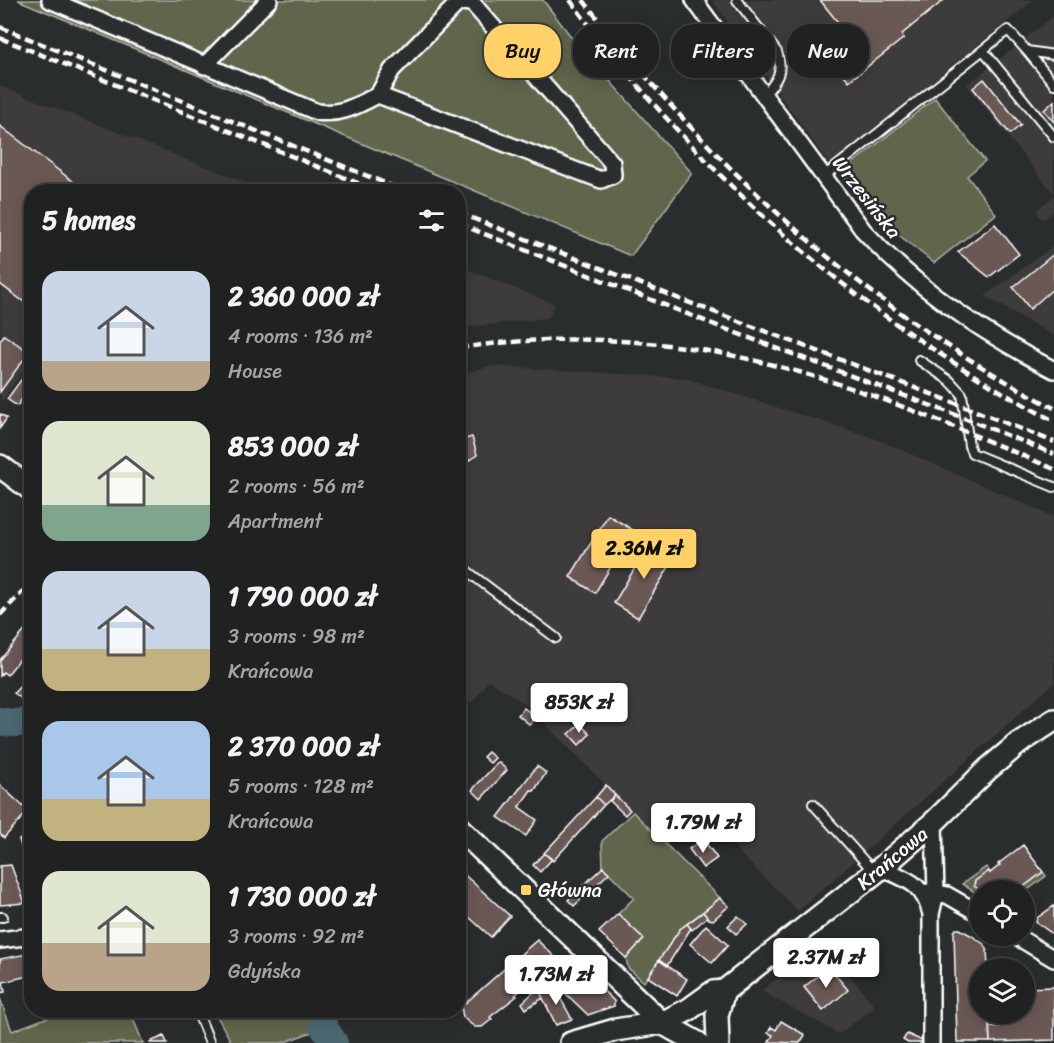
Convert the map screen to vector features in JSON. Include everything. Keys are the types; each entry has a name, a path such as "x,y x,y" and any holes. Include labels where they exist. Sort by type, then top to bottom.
{"street":[{"path":"50,0 71,4 204,66 317,112 333,114 378,95 392,70 457,4 464,2 473,4 612,163 613,175 601,180 378,95"},
{"path":"204,66 268,0"},
{"name":"Wrzesińska","path":"700,2 823,177 863,230 890,259 913,279 1017,351 1054,370"},
{"path":"0,466 24,484"},
{"name":"Krańcowa","path":"662,1023 688,1010 713,992 724,991 878,871 934,822 988,769 1019,743 1054,720"},
{"path":"931,1043 931,914 928,892 934,822"},
{"path":"466,835 662,1023 698,1043"},
{"path":"878,871 909,879 928,892 947,895 969,908"},
{"path":"0,940 24,937"},
{"path":"1033,946 1054,959"},
{"path":"718,1043 717,1015 724,991"},
{"path":"583,1041 627,1028 662,1023 677,1027 692,1027 717,1015"}],"lane":[{"path":"737,0 780,59 778,80 764,95"},
{"path":"823,177 1008,30 1054,84"},
{"path":"982,50 1054,137"},
{"path":"1027,51 1054,54"},
{"path":"919,360 950,381 962,394 972,453 1054,487"},
{"path":"466,570 556,638"},
{"path":"813,804 878,871"},
{"path":"199,1018 210,1043"}],"shaded area":[{"path":"712,0 1034,0 829,164 768,78 775,78 775,24 729,24"},
{"path":"1054,16 1054,194 967,85"},
{"path":"0,86 250,184 24,184 24,371 1,402"},
{"path":"1054,196 1054,211 1045,219 1040,218 1037,213 1038,209"},
{"path":"1054,245 1054,336 985,296"},
{"path":"466,269 555,304 548,318 466,327"},
{"path":"492,366 685,378 874,438 1054,517 1054,683 798,911 687,801 653,832 525,704 489,680 472,703 466,698 466,372"},
{"path":"823,941 875,1007 839,1034 761,991"}],"green space":[{"path":"18,0 543,0 573,39 573,78 607,78 692,173 631,256 466,187 466,184 459,184"},
{"path":"935,98 985,161 967,176 996,214 934,263 870,212 845,178 848,167"},
{"path":"633,812 720,898 680,929 644,982 628,968 626,958 644,939 618,914 634,898 603,867 602,841"},
{"path":"986,867 989,871 978,880 969,880 969,889 962,884"},
{"path":"1043,872 1046,876 1035,884 1035,880 1032,880"},
{"path":"829,924 757,979 738,998 736,996 745,986 824,925"},
{"path":"0,998 12,1031 46,1018 133,1018 143,1043 0,1043"},
{"path":"218,1018 318,1018 320,1029 282,1043 232,1043"}],"building":[{"path":"820,0 944,0 902,34 904,38 869,65 869,24 839,24"},
{"path":"984,79 1021,125 1010,134 973,88"},
{"path":"1054,101 1054,122 1044,110"},
{"path":"0,126 76,184 24,184 24,302 0,284"},
{"path":"995,224 1019,254 989,277 958,252"},
{"path":"1054,254 1054,288 1030,309 1013,287"},
{"path":"4,335 24,349 24,359 0,392 0,341"},
{"path":"24,376 24,397 17,406 7,399"},
{"path":"0,414 7,418 0,428"},
{"path":"472,437 477,455 466,462 466,439"},
{"path":"608,515 633,530 595,593 570,577"},
{"path":"650,542 675,557 638,618 614,603"},
{"path":"24,632 24,654 7,675 3,672 0,676 0,660"},
{"path":"24,682 24,701 14,693"},
{"path":"524,708 536,717 530,725 518,715"},
{"path":"580,724 590,734 579,745 569,734"},
{"path":"488,752 495,758 490,763 483,757"},
{"path":"498,762 507,770 481,799 472,790"},
{"path":"537,766 546,773 519,807 537,820 526,836 498,817"},
{"path":"0,785 24,807 24,816 4,838 0,834"},
{"path":"606,785 615,795 604,805 596,797"},
{"path":"615,795 630,810 625,815 610,801"},
{"path":"596,797 604,805 553,861 544,853"},
{"path":"24,838 24,848 22,849 19,840"},
{"path":"703,839 717,858 703,868 689,849"},
{"path":"1023,845 1043,872 1032,880 976,880 989,871 990,873 1000,865 998,864"},
{"path":"544,853 552,859 540,872 533,865"},
{"path":"11,865 24,903 0,905 0,866"},
{"path":"603,867 609,873 574,906 568,900"},
{"path":"466,876 510,916 491,937 469,917 466,921"},
{"path":"720,898 729,906 713,920 709,919 703,912"},
{"path":"1054,906 1054,935 1036,922 1037,918"},
{"path":"703,912 707,917 692,930 687,924"},
{"path":"618,914 644,939 626,958 599,932"},
{"path":"738,916 747,924 736,934 728,926"},
{"path":"687,924 691,928 667,966 659,960 680,929"},
{"path":"706,925 728,945 712,963 690,944"},
{"path":"960,929 969,934 969,946 986,946 987,949 987,958 969,958 969,1024 989,1024 990,1042 957,1042 954,932"},
{"path":"537,940 556,958 530,985 528,983 482,1027 475,1027 464,1018 466,1018 466,1003"},
{"path":"24,955 24,977 3,982 5,992 0,993 0,959"},
{"path":"571,959 577,965 562,979 556,973"},
{"path":"659,960 687,979 677,996 648,977"},
{"path":"829,967 848,990 823,1011 804,987"},
{"path":"583,971 614,1001 614,1006 588,1015 563,991"},
{"path":"557,973 562,978 555,984 551,979"},
{"path":"551,979 554,982 540,992 538,988"},
{"path":"553,985 572,1019 556,1025 540,992"},
{"path":"1054,987 1054,1040 990,1042 989,1027 1035,1024 1035,988"},
{"path":"538,988 543,998 526,1009 522,1003"},
{"path":"781,1021 805,1035 800,1043 769,1042 773,1035 768,1033 771,1027 776,1030"},
{"path":"907,1034 923,1041 922,1043 908,1043 903,1040"},
{"path":"164,1036 167,1043 150,1042"}],"waterway":[{"name":"Główna","path":"0,721 24,722"},
{"name":"Główna","path":"322,1018 323,1026 334,1043"}],"railway":[{"path":"570,0 620,65 673,126 729,184 788,238 850,289 915,337 983,381 1054,421"},
{"path":"583,0 685,121 739,177 796,230 856,280 919,326 985,369 1054,408"},
{"path":"0,27 387,184"},
{"path":"0,38 360,184"},
{"path":"466,216 1054,442"},
{"path":"466,227 728,330 1054,454"},
{"path":"466,347 536,340 613,340 690,348 728,355 839,384 947,424 1054,469"},
{"path":"0,615 24,590"}],"place":[{"name":"Główna","path":"526,890"}]}
